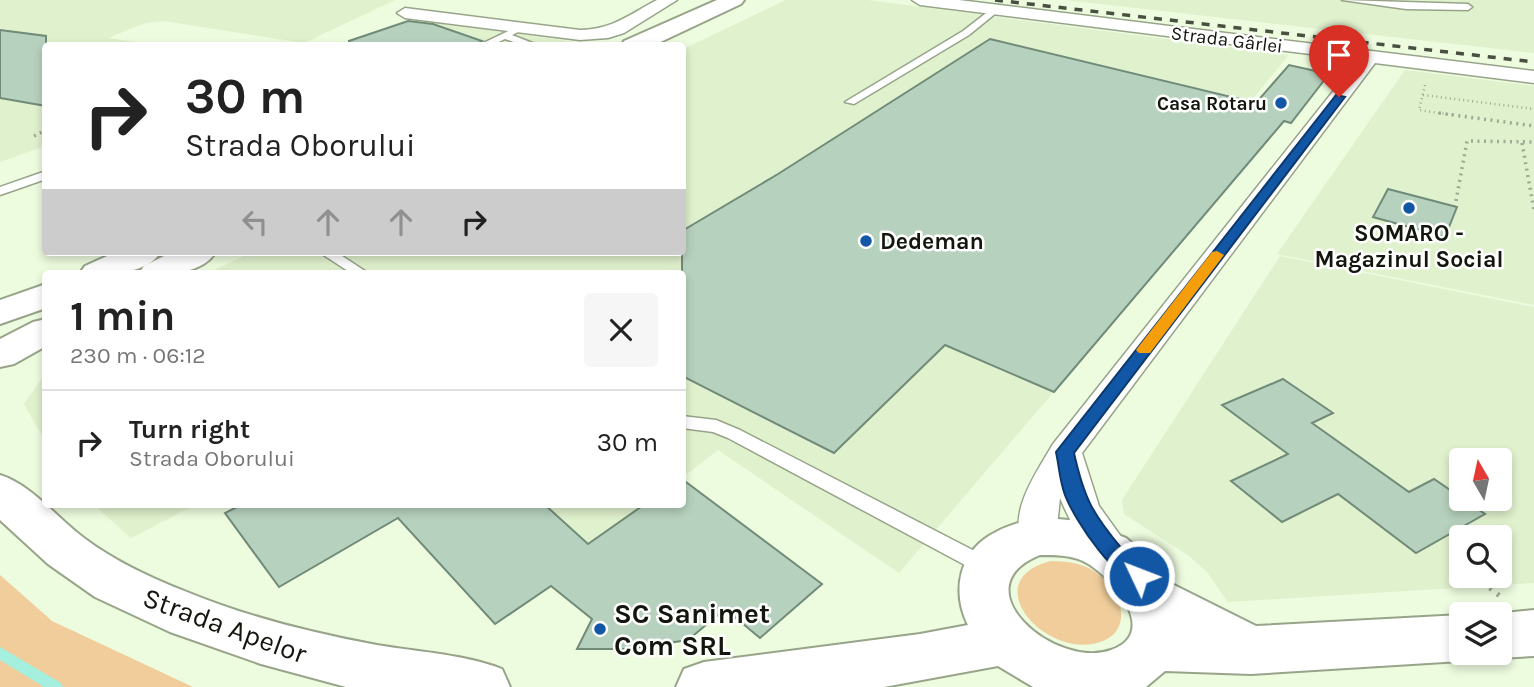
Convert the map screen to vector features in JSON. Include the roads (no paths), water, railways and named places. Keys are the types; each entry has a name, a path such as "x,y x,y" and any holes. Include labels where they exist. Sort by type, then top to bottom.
{"street":[{"path":"405,13 601,36 628,26 669,0"},
{"path":"641,42 734,0"},
{"name":"Strada Gârlei","path":"920,0 1534,77"},
{"path":"1037,536 1040,501 1065,452 1370,57"},
{"path":"104,270 135,256"},
{"path":"162,270 193,256"},
{"path":"0,313 42,297"},
{"path":"0,355 42,332"},
{"path":"1065,452 1073,492 1081,509 1117,557 1139,576 1153,623 1138,663 1116,674 1088,677 1058,672 1009,630 999,552 1016,541 1037,536 1064,536 1091,543 1117,557"},
{"name":"Strada Apelor","path":"0,492 88,568 142,597 241,637 322,660 482,687"},
{"path":"1153,623 1251,650 1449,639"},
{"path":"704,687 920,658 1009,630"},
{"path":"1512,634 1534,633"}],"lane":[{"path":"1352,0 1468,7"},
{"path":"850,102 966,33 997,9"},
{"path":"491,42 521,28"},
{"path":"505,36 524,42"},
{"path":"0,191 42,176"},
{"path":"333,256 356,270"},
{"path":"686,422 716,426 734,434 1009,630"}],"waterway":[{"path":"0,653 56,687"}],"railway":[{"path":"995,0 1534,62"}],"place":[{"name":"Casa Rotaru","path":"1281,103"},
{"name":"SOMARO - Magazinul Social","path":"1409,208"},
{"name":"Dedeman","path":"866,241"},
{"name":"SC Sanimet Com SRL","path":"600,629"}]}
